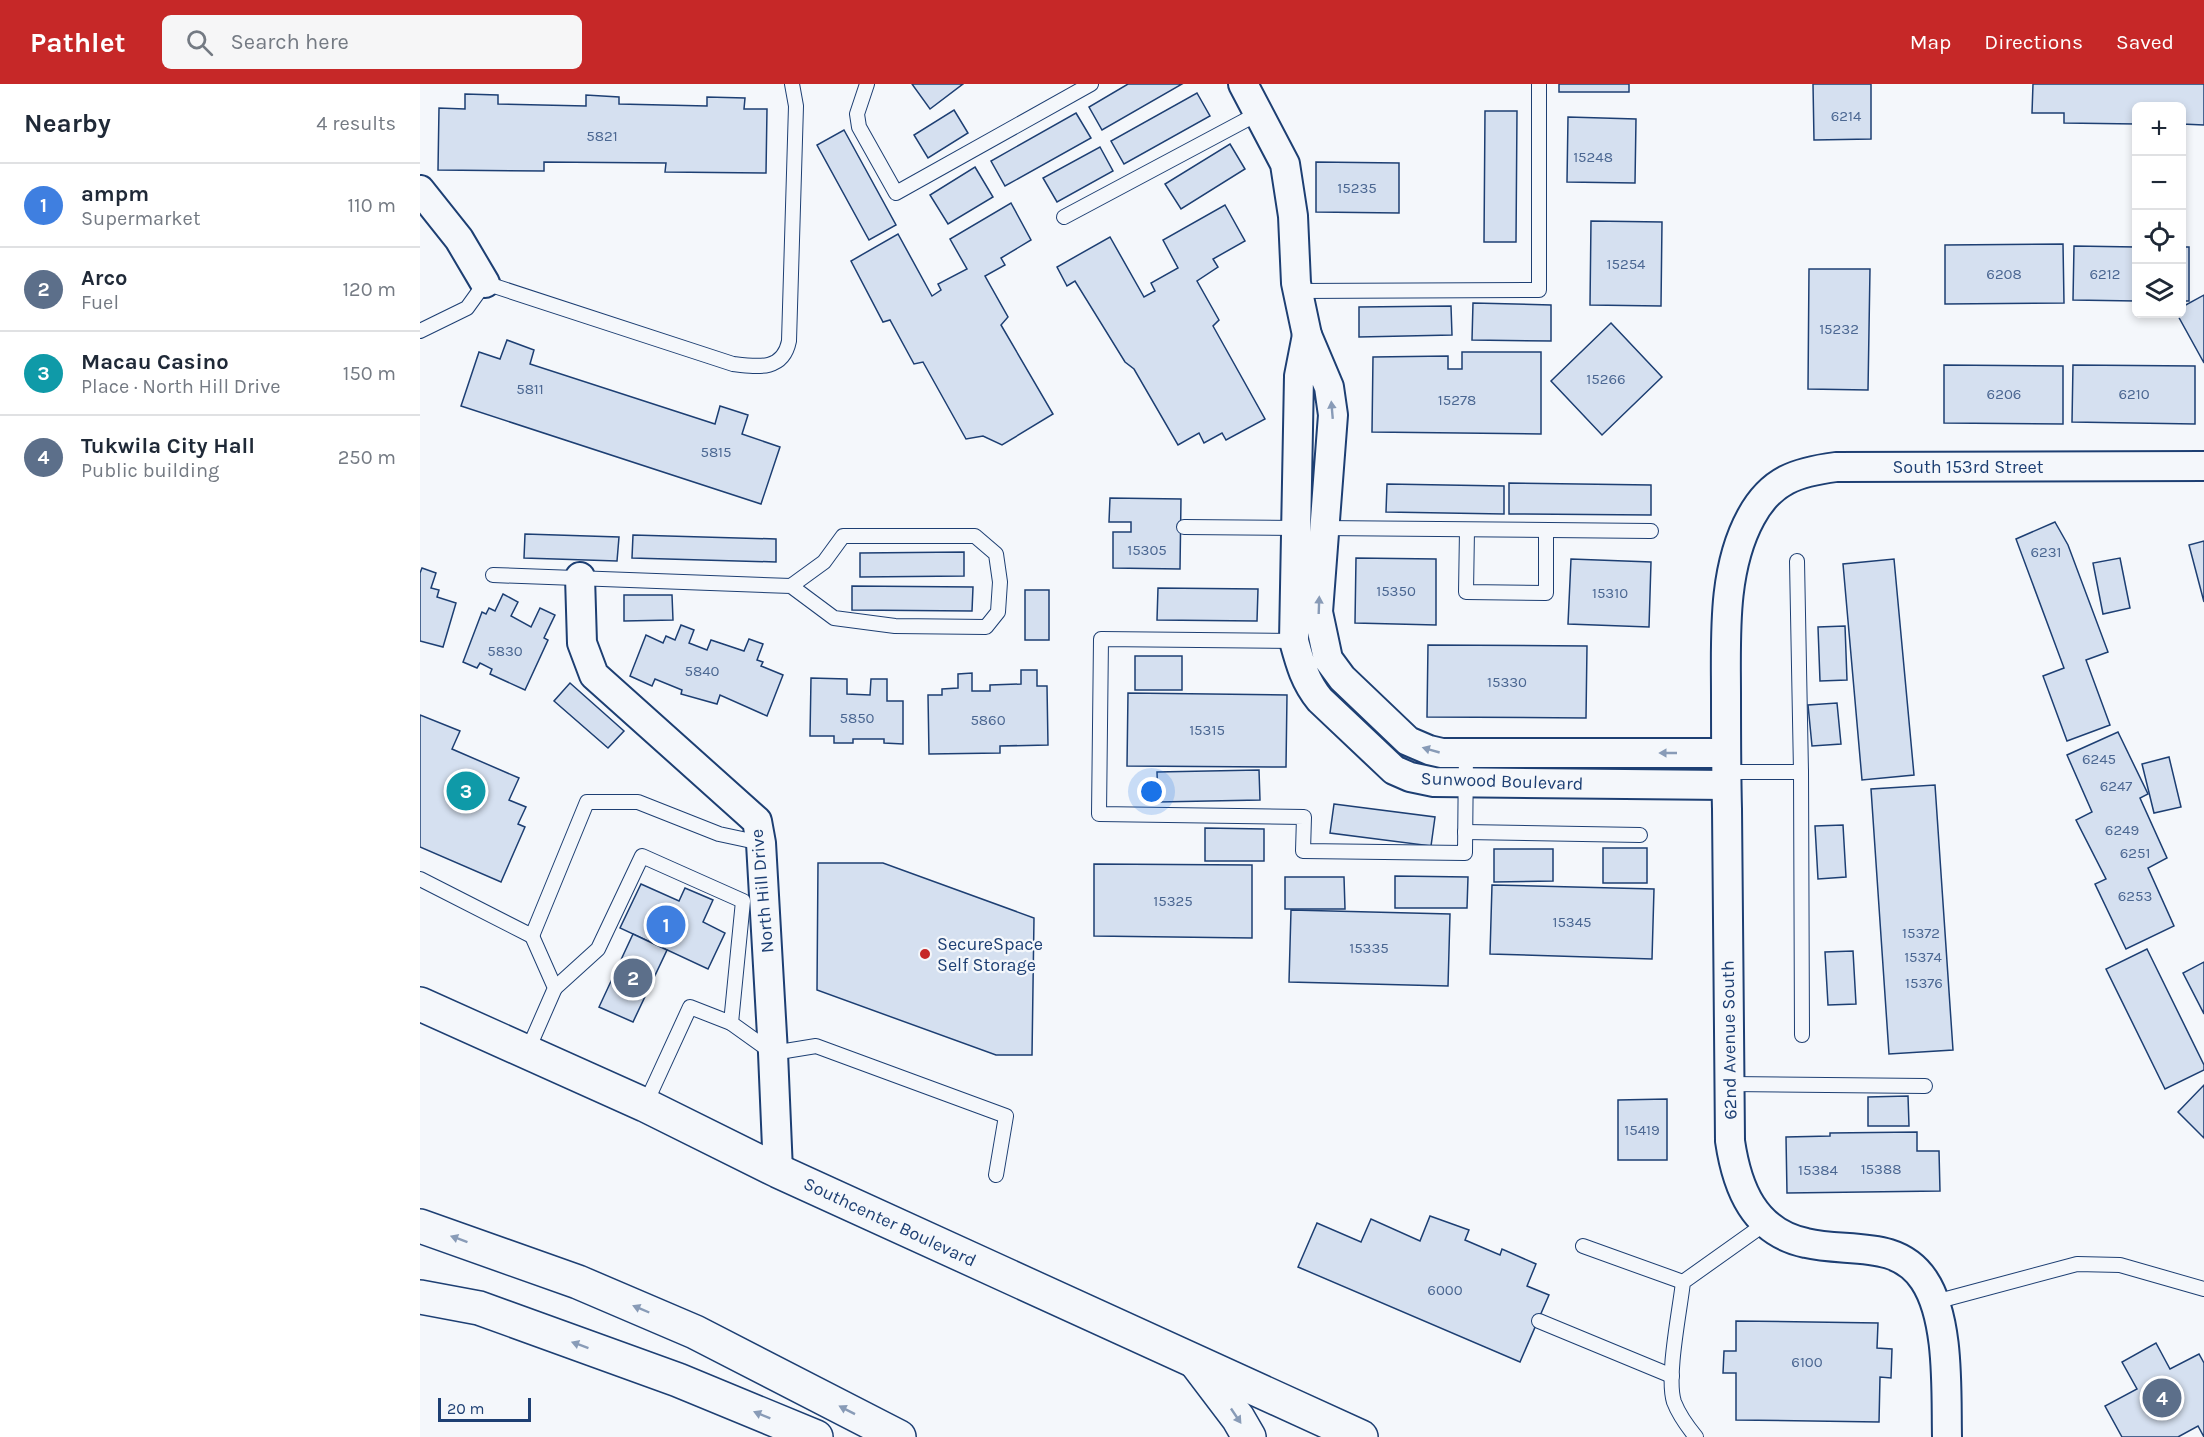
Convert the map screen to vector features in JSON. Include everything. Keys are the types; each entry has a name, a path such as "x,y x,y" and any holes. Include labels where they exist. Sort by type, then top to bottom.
{"main road":[{"name":"Southcenter Boulevard","path":"420,1004 645,1105 778,1171 1196,1363 1319,1428 1361,1437"},
{"path":"420,1226 578,1282 695,1332 899,1437"},
{"path":"420,1297 490,1312 678,1380 816,1437"},
{"path":"1196,1363 1249,1437"}],"street":[{"name":"Sunwood Boulevard","path":"1243,84 1285,164 1293,216 1297,291 1307,335 1329,387 1333,416 1318,612 1328,659 1342,678 1408,741 1435,751 1726,770"},
{"path":"420,190 459,239 485,283"},
{"name":"Sunwood Boulevard","path":"1307,335 1299,376 1294,641 1300,666 1310,688 1394,770 1410,777 1434,782 1726,770"},
{"name":"South 153rd Street","path":"1751,517 1767,494 1791,476 1825,469 2204,466"},
{"name":"62nd Avenue South","path":"1751,517 1736,552 1726,633 1730,1141 1734,1166 1740,1187 1751,1208 1787,1238 1807,1244 1889,1253 1906,1262 1918,1273 1935,1302 1940,1326 1944,1359 1947,1437"},
{"name":"North Hill Drive","path":"580,577 582,643 594,675 757,821 761,843 778,1171"}],"lane":[{"path":"420,331 466,308 485,283 733,364 758,367 774,363 786,354 789,341 796,106 792,84"},
{"path":"867,84 857,114 859,127 896,193 1091,84"},
{"path":"1297,291 1539,290 1539,84"},
{"path":"1065,217 1259,113"},
{"path":"1184,527 1651,531"},
{"path":"1467,530 1467,592 1546,593 1546,531"},
{"path":"493,575 791,586 834,618 895,626 986,627 998,612 1000,582 996,554 975,536 843,536 824,562 791,586"},
{"path":"1797,561 1802,1035"},
{"path":"1324,642 1101,639 1099,814 1304,817 1303,851 1465,853 1466,753"},
{"path":"1726,770 1801,772"},
{"path":"532,936 587,802 638,802 719,834 761,843"},
{"path":"1465,832 1640,835"},
{"path":"527,1052 555,988 598,949 642,856 743,902 731,1023"},
{"path":"420,879 532,936 555,988"},
{"path":"645,1105 690,1007 731,1023 773,1053 816,1046 1006,1116 996,1175"},
{"path":"1730,1084 1925,1086"},
{"path":"1696,1437 1683,1422 1674,1400 1672,1376 1683,1282 1766,1222"},
{"path":"1582,1246 1683,1282"},
{"path":"1935,1302 2077,1263 2120,1265 2204,1288"},
{"path":"1539,1321 1672,1376"}],"building":[{"path":"912,84 963,84 930,109"},
{"path":"1128,84 1182,84 1102,130 1089,107"},
{"path":"1559,84 1629,84 1629,92 1559,92"},
{"path":"1813,84 1871,84 1871,139 1814,140"},
{"path":"2033,84 2204,84 2204,125 2186,124 2186,102 2132,102 2132,124 2064,123 2064,113 2032,113"},
{"path":"1197,93 1210,116 1124,164 1111,141"},
{"path":"465,94 498,95 498,104 586,106 586,95 619,97 619,104 707,106 707,97 745,98 744,109 767,109 766,173 665,172 666,163 544,162 544,171 438,170 439,108 465,109"},
{"path":"954,110 968,133 928,158 914,135"},
{"path":"1485,111 1517,111 1516,242 1484,242"},
{"path":"1076,113 1091,138 1005,186 991,161"},
{"path":"1568,117 1636,119 1635,183 1567,182"},
{"path":"844,130 896,225 869,240 817,145"},
{"path":"1230,144 1245,169 1181,209 1165,184"},
{"path":"1100,147 1113,171 1057,202 1043,178"},
{"path":"1316,162 1399,163 1399,213 1316,212"},
{"path":"975,167 993,197 948,224 930,195"},
{"path":"1011,203 1031,240 1001,258 1005,265 985,276 1008,317 1001,325 1053,414 1002,445 983,436 966,439 923,362 914,364 890,320 883,322 851,261 898,234 932,296 941,290 938,284 967,269 950,239"},
{"path":"1225,205 1245,241 1213,259 1218,267 1197,281 1219,320 1213,326 1265,419 1226,440 1222,433 1204,443 1199,433 1178,445 1134,369 1125,362 1075,281 1067,286 1057,267 1110,237 1144,297 1155,291 1151,283 1178,268 1163,240"},
{"path":"1591,221 1662,222 1661,306 1590,305"},
{"path":"2063,244 2064,303 1945,304 1945,245"},
{"path":"2074,246 2132,247 2132,301 2073,300"},
{"path":"2186,247 2189,247 2189,301 2186,301"},
{"path":"1809,269 1870,269 1868,390 1808,389"},
{"path":"2204,295 2204,363 2179,318 2186,318 2186,305"},
{"path":"1473,303 1551,305 1551,341 1472,340"},
{"path":"1451,306 1452,335 1359,337 1359,307"},
{"path":"1611,323 1662,377 1602,435 1551,381"},
{"path":"507,340 534,350 530,364 715,424 720,406 748,415 742,434 780,447 761,504 461,406 479,352 500,359"},
{"path":"1462,352 1541,352 1541,434 1372,432 1373,357 1448,356 1448,369 1462,369"},
{"path":"1944,365 2063,366 2063,424 1944,423"},
{"path":"2073,365 2195,366 2195,424 2072,422"},
{"path":"1509,483 1651,485 1651,515 1509,514"},
{"path":"1387,484 1504,486 1504,514 1386,512"},
{"path":"1110,498 1181,499 1180,569 1113,568 1113,532 1131,532 1131,522 1109,522"},
{"path":"2055,522 2068,545 2108,652 2086,660 2110,725 2067,741 2043,676 2064,668 2016,539"},
{"path":"525,534 619,537 617,561 524,558"},
{"path":"633,535 776,539 776,562 632,558"},
{"path":"2204,541 2204,602 2189,545"},
{"path":"964,552 964,576 860,577 860,553"},
{"path":"1356,558 1436,559 1436,625 1355,623"},
{"path":"2120,558 2130,608 2103,614 2093,563"},
{"path":"1571,559 1651,562 1649,627 1568,624"},
{"path":"1894,559 1914,775 1862,780 1843,564"},
{"path":"422,568 436,573 431,588 439,590 437,597 456,603 443,647 420,641 420,573"},
{"path":"852,586 973,587 972,611 852,610"},
{"path":"1158,588 1258,589 1257,621 1157,620"},
{"path":"1025,590 1049,590 1049,640 1025,640"},
{"path":"503,594 518,602 511,616 531,627 540,608 555,615 544,638 548,640 525,690 490,674 492,669 480,663 477,668 463,662 482,612 486,614 489,608 495,611"},
{"path":"624,595 672,595 673,620 624,621"},
{"path":"681,625 694,630 689,643 707,650 711,640 744,651 749,639 763,644 757,660 763,662 761,666 783,675 767,716 720,695 717,704 681,694 682,690 655,679 652,686 630,676 646,635 663,643 666,636 675,640"},
{"path":"1845,626 1847,680 1820,681 1818,627"},
{"path":"1428,645 1587,646 1586,718 1427,717"},
{"path":"1135,656 1182,656 1182,690 1135,690"},
{"path":"1021,670 1037,670 1037,686 1047,686 1048,745 1000,746 1000,753 929,754 928,695 942,695 942,689 958,688 958,674 972,673 972,691 990,691 990,685 1021,684"},
{"path":"811,678 847,679 847,694 870,695 871,679 887,679 887,701 903,701 903,744 884,743 884,739 853,739 853,743 834,743 834,736 810,736"},
{"path":"570,683 624,731 608,748 554,701"},
{"path":"1128,693 1287,695 1286,767 1127,766"},
{"path":"1837,703 1841,744 1812,746 1808,705"},
{"path":"420,715 460,731 452,749 519,778 509,800 526,807 518,824 525,827 501,882 420,847"},
{"path":"2118,732 2148,794 2140,798 2167,858 2148,868 2174,926 2126,949 2095,884 2106,879 2076,820 2092,812 2067,755"},
{"path":"2169,757 2181,807 2154,813 2142,764"},
{"path":"1259,770 1260,800 1158,802 1157,772"},
{"path":"1935,785 1953,1050 1889,1054 1871,789"},
{"path":"1334,804 1435,817 1431,846 1330,833"},
{"path":"1843,825 1846,877 1818,879 1815,826"},
{"path":"1205,828 1264,829 1264,861 1205,861"},
{"path":"1603,848 1647,848 1647,883 1603,883"},
{"path":"1494,849 1553,849 1553,881 1494,882"},
{"name":"SecureSpace Self Storage","path":"818,863 883,863 1034,918 1032,1055 996,1055 817,990"},
{"path":"1094,864 1252,865 1252,938 1094,936"},
{"path":"1395,876 1468,877 1467,908 1395,908"},
{"path":"1285,877 1344,877 1345,909 1285,909"},
{"path":"641,884 679,901 685,888 713,900 703,922 725,933 708,969 620,928"},
{"path":"1492,885 1654,889 1652,959 1490,954"},
{"path":"1291,910 1450,914 1448,986 1289,982"},
{"path":"633,934 667,950 633,1022 599,1007"},
{"path":"2147,949 2204,1065 2204,1070 2165,1089 2106,969"},
{"path":"1853,951 1856,1004 1828,1005 1825,952"},
{"path":"2204,962 2204,1014 2183,973"},
{"path":"2204,1085 2204,1138 2178,1112"},
{"path":"1908,1096 1909,1126 1868,1126 1868,1097"},
{"path":"1667,1099 1667,1160 1618,1160 1618,1100"},
{"path":"1917,1132 1917,1151 1939,1151 1940,1191 1787,1193 1786,1137 1830,1136 1830,1133"},
{"path":"1430,1216 1469,1230 1465,1240 1500,1255 1502,1249 1536,1264 1527,1286 1549,1295 1520,1362 1298,1267 1317,1223 1361,1242 1371,1219 1420,1241"},
{"path":"1736,1321 1878,1323 1877,1348 1892,1349 1891,1378 1880,1377 1879,1422 1736,1420 1736,1373 1723,1373 1724,1351 1736,1351"},
{"path":"2156,1343 2170,1369 2199,1354 2204,1363 2204,1437 2198,1426 2178,1437 2122,1437 2105,1406 2137,1389 2122,1362"}],"place":[{"name":"Macau Casino","path":"466,791"},
{"name":"ampm","path":"666,925"},
{"name":"SecureSpace Self Storage","path":"925,954"},
{"name":"Arco","path":"633,978"},
{"name":"Tukwila City Hall","path":"2162,1398"}]}
